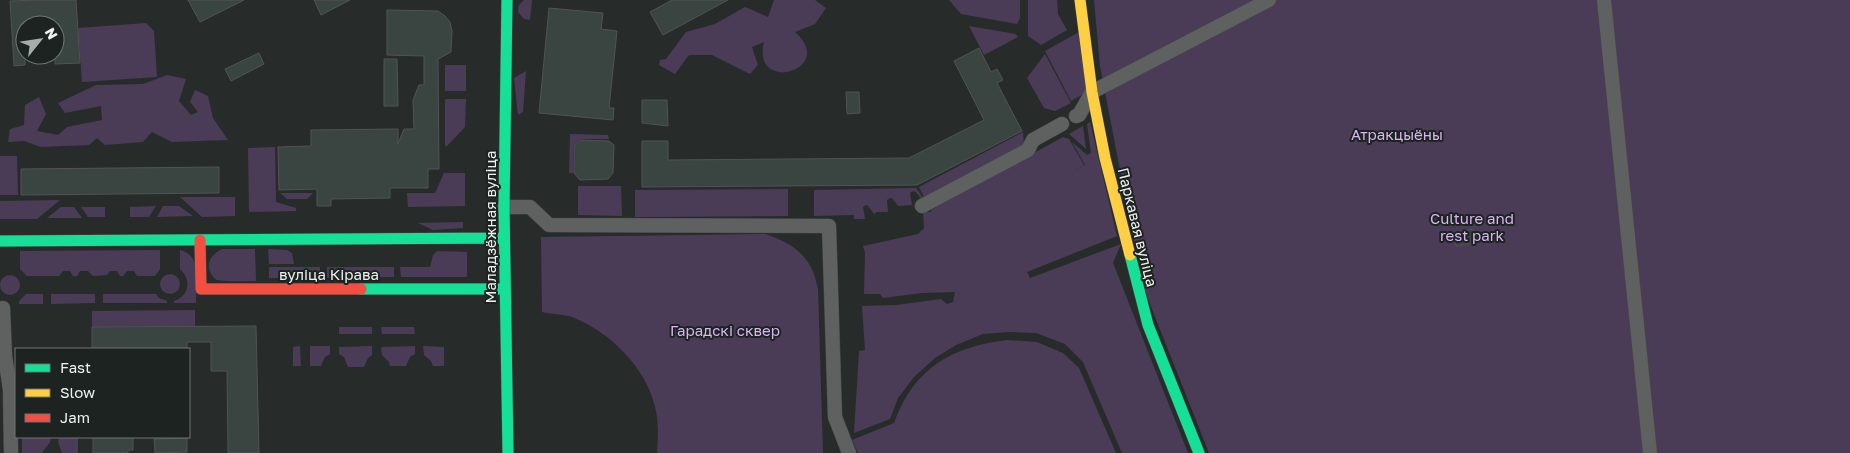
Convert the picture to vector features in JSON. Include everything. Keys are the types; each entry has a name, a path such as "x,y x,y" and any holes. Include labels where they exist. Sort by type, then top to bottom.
{"street":[{"name":"Маладзёжная вуліца","path":"507,0 504,238 508,453"},
{"name":"Паркавая вуліца","path":"1080,0 1092,92 1105,158 1148,325 1199,453"},
{"path":"1076,116 1079,115 1092,92 1269,0"},
{"path":"1604,0 1650,453"},
{"path":"922,206 1028,150 1033,140 1062,124"},
{"path":"504,207 530,207 549,224 829,226 835,417 848,453"},
{"path":"0,241 504,238"},
{"name":"вуліца Кірава","path":"200,240 201,289 505,288"},
{"path":"3,308 4,369 10,390 11,453"}],"green space":[{"path":"524,0 532,0 530,20 524,19 518,12 519,5"},
{"path":"774,0 815,0 826,8 815,24 795,32 805,46 806,57 801,66 791,71 779,72 769,68 763,58 764,42 752,47 758,65 750,74 712,55 689,55 675,74 659,65 660,60 666,59 686,32 715,24 745,7 768,17"},
{"path":"949,0 1020,0 1020,18 1017,24 961,14"},
{"path":"1028,0 1057,0 1058,14 1067,30 1041,45 1028,36"},
{"name":"Culture and rest park","path":"1094,0 1850,0 1850,453 1209,453 1146,294 1100,66"},
{"path":"146,23 154,31 157,77 82,82 78,28"},
{"path":"969,26 1016,34 1018,37 984,55"},
{"path":"1079,32 1087,92 1071,101 1045,51"},
{"path":"1045,54 1071,103 1055,111 1044,108 1027,78"},
{"path":"445,65 466,65 466,91 445,91"},
{"path":"526,71 523,112 518,115 514,78"},
{"path":"167,75 186,79 179,101 191,115 198,112 190,102 195,90 208,96 213,118 228,140 172,142 152,132 143,142 105,145 97,138 89,145 41,147 24,141 8,142 10,129 24,125 25,105 39,97 46,114 37,131 58,135 67,127 102,120 101,106 65,113 58,103 96,85 143,84"},
{"path":"445,99 466,99 465,127 447,146 445,146"},
{"path":"1090,122 1117,236 1027,272 1030,278 1121,244 1113,263 1188,453 1122,453 1083,362 1065,344 1036,333 1009,332 983,334 956,345 935,358 914,377 898,398 890,419 854,433 859,351 865,350 862,306 896,305 941,299 947,304 953,302 955,292 922,293 883,298 880,294 864,294 865,253 863,246 918,234 924,228 923,212 931,212 931,210 1063,137 1069,139 1084,165 1076,170 1085,165 1072,142 1087,155 1091,153 1087,124"},
{"path":"1083,126 1086,149 1069,134"},
{"path":"1023,132 1024,147 925,199 919,187"},
{"path":"570,134 608,135 609,139 581,139 573,146 573,173 569,173"},
{"path":"275,147 276,202 296,208 296,211 249,212 248,148"},
{"path":"0,156 17,156 18,195 0,195"},
{"path":"444,173 465,173 465,206 408,207 407,193 435,193"},
{"path":"578,186 621,186 622,216 578,215"},
{"path":"916,188 923,198 921,199 913,191 910,193 912,205 898,206 890,198 887,200 888,212 877,212 874,214 866,205 863,207 865,219 854,219 854,215 814,216 814,190"},
{"path":"788,189 788,216 635,217 635,190"},
{"path":"280,193 313,193 307,199 287,199"},
{"path":"180,197 235,197 235,216 202,217"},
{"path":"60,200 37,219 0,219 0,201"},
{"path":"156,206 149,217 130,217 130,207"},
{"path":"163,206 179,206 193,216 157,217"},
{"path":"61,207 74,207 82,218 47,218"},
{"path":"81,207 105,207 105,217 88,217"},
{"path":"463,222 463,228 433,230 418,223"},
{"name":"Гарадскі сквер","path":"765,234 785,242 807,260 818,289 823,453 657,453 658,424 655,407 644,378 635,365 613,342 586,324 572,317 542,312 541,237"},
{"path":"222,249 255,249 256,281 225,281 215,279 210,273 209,263 214,254"},
{"path":"268,249 287,250 292,253 294,264 269,264"},
{"path":"160,250 160,269 155,276 137,276 134,271 127,271 123,276 120,276 117,271 110,271 107,275 93,276 88,271 80,271 77,276 73,276 70,271 63,271 59,276 27,276 20,269 20,251"},
{"path":"180,250 187,253 195,264 197,271 196,303 174,303 186,292 187,287 186,278 180,269"},
{"path":"437,251 467,252 467,277 401,277 400,267 430,267 433,255"},
{"path":"269,267 320,267 320,278 269,278"},
{"path":"327,267 394,267 394,277 327,278"},
{"path":"170,274 177,277 180,284 177,291 170,294 163,291 160,284 163,277"},
{"path":"10,275 17,278 20,285 17,292 10,295 3,292 0,285 3,278"},
{"path":"26,294 43,294 43,304 19,304 19,301"},
{"path":"51,294 95,294 95,303 51,304"},
{"path":"103,294 156,294 159,298 167,301 167,303 103,303"},
{"path":"195,310 195,326 92,327 92,311"},
{"path":"339,327 372,327 372,334 339,334"},
{"path":"381,327 414,327 415,334 382,334"},
{"path":"1007,340 1037,342 1063,353 1079,368 1116,453 858,453 852,440 894,423 902,404 912,388 924,374 937,364 969,348"},
{"path":"300,346 301,366 293,366 293,347"},
{"path":"310,346 330,346 330,354 325,357 321,366 310,366"},
{"path":"372,346 372,355 368,358 364,367 348,367 344,357 339,354 339,347"},
{"path":"415,346 415,354 410,357 406,366 390,366 389,362 382,355 381,347"},
{"path":"423,346 444,347 444,366 433,366 431,361 424,355"},
{"path":"22,438 51,438 42,453 22,453"},
{"path":"59,438 78,438 78,453 62,453 58,442"}],"building":[{"path":"76,0 80,63 65,64 65,15 15,15 15,65 25,65 14,66 10,1"},
{"path":"188,0 244,0 200,22"},
{"path":"314,0 350,0 321,15"},
{"path":"672,0 728,0 663,35 650,12"},
{"path":"549,8 603,13 601,29 617,31 609,108 614,108 613,120 539,113"},
{"path":"387,10 438,11 450,22 452,31 451,52 438,59 439,169 428,169 428,188 390,188 390,198 331,199 331,206 317,206 317,189 279,190 278,147 311,146 311,130 398,129 398,144 404,129 414,129 413,100 419,85 424,85 424,56 387,55"},
{"path":"979,48 991,72 997,69 1003,80 997,83 1022,131 917,185 642,187 642,141 668,141 668,160 909,158 984,120 954,61"},
{"path":"259,53 264,64 231,81 225,69"},
{"path":"384,59 397,59 398,106 384,106"},
{"path":"846,92 859,92 860,113 847,114"},
{"path":"642,100 667,100 668,126 642,123"},
{"path":"581,140 609,141 614,145 613,173 608,179 580,180 574,173 574,146"},
{"path":"219,167 219,193 21,195 21,169"},
{"path":"1473,229 1476,242 1456,246 1453,233"},
{"path":"256,326 259,453 228,453 227,371 211,371 211,342 187,342 187,348 92,348 92,327"},
{"path":"93,438 133,438 133,450 128,450 128,453 93,453"},
{"path":"187,438 187,452 155,453 154,439"}],"traffic: fast":[{"path":"507,0 504,207 508,453"},
{"path":"0,241 504,238"},
{"path":"1130,255 1148,325 1199,453"},
{"path":"361,289 505,289"}],"traffic: slow":[{"path":"1080,0 1092,92 1105,158 1130,255"}],"traffic: jam":[{"path":"200,240 201,289 361,289"}],"park label":[{"name":"Атракцыёны","path":"1397,134"}]}
